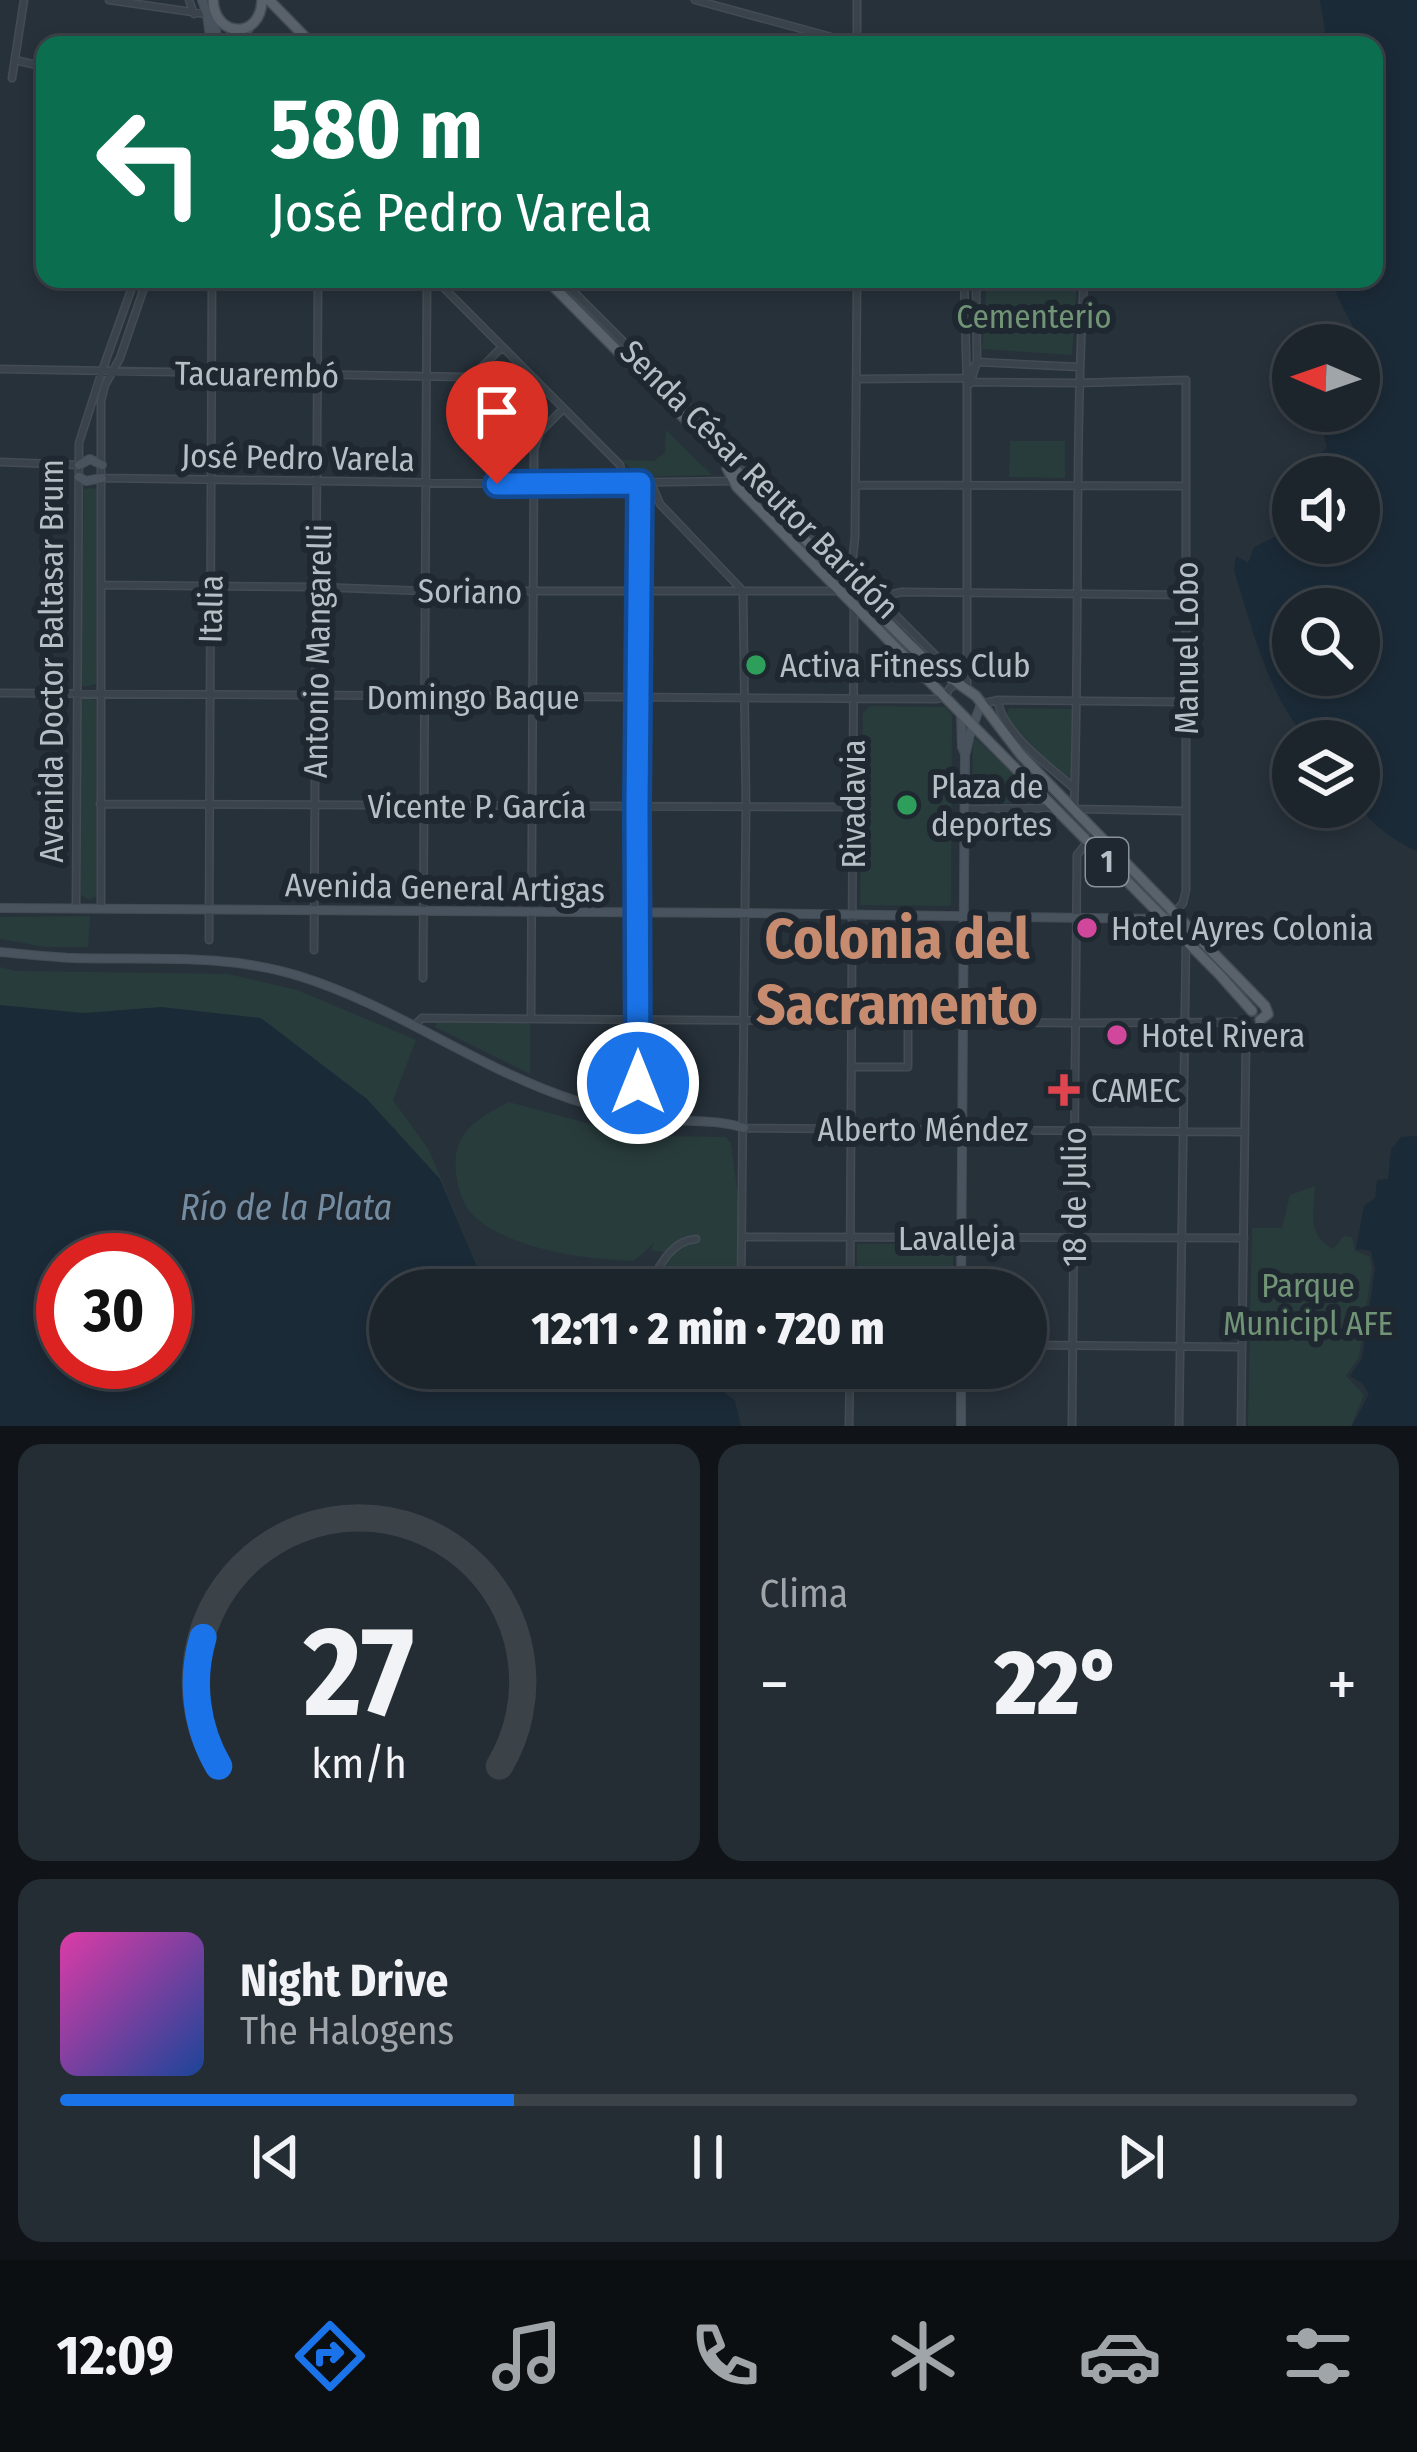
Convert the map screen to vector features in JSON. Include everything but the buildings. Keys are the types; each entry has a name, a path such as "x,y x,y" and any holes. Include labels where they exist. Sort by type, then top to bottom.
{"main road":[{"path":"253,24 266,0 304,36"},
{"path":"210,6 230,28 273,19 292,23"},
{"name":"1","path":"555,288 743,480 877,605 928,662 962,683 1021,755 1170,915 1264,1006 1256,1005 1253,1012"},
{"name":"1","path":"838,573 839,591 854,607 1086,841 1170,915 1186,941 1224,970 1253,1012"}],"street":[{"path":"12,78 24,0"},
{"path":"109,0 194,14 210,6 213,36"},
{"path":"189,0 194,14"},
{"path":"695,0 825,36"},
{"path":"857,0 857,36"},
{"path":"242,36 253,24"},
{"path":"15,60 36,65"},
{"name":"Avenida Doctor Baltasar Brum","path":"76,908 80,443 132,288"},
{"name":"Avenida Doctor Baltasar Brum","path":"101,908 101,401 144,288"},
{"name":"Italia","path":"208,940 212,288"},
{"name":"Antonio Mangarelli","path":"314,950 318,288"},
{"path":"423,978 431,288"},
{"path":"441,288 620,465 624,483"},
{"name":"Senda César Reutor Baridón","path":"569,288 743,480 838,573"},
{"path":"838,573 854,551 857,288"},
{"path":"945,697 949,689 962,683 967,655 969,382 964,288"},
{"path":"969,382 977,362 976,288"},
{"path":"1065,818 1074,809 1078,367 1083,288"},
{"name":"Tacuarembó","path":"0,369 470,376 502,346"},
{"path":"977,362 1078,367"},
{"path":"858,379 1078,383"},
{"name":"Manuel Lobo","path":"1078,383 1186,380 1186,890 1184,903 1170,915"},
{"path":"531,1019 533,484 536,439 563,409"},
{"path":"0,462 79,465 90,459 102,465"},
{"name":"José Pedro Varela","path":"79,477 86,482 102,478 533,484 743,480"},
{"path":"638,1116 640,483"},
{"path":"651,483 660,504 743,591 746,913 741,1269"},
{"path":"857,485 1186,486"},
{"path":"641,515 648,504 660,504"},
{"name":"Soriano","path":"100,585 839,591"},
{"path":"865,618 896,592 1186,595"},
{"name":"Rivadavia","path":"850,1269 854,607"},
{"name":"Domingo Baque","path":"0,693 945,697"},
{"path":"998,700 1000,714 1012,731 1074,788"},
{"path":"962,1269 965,754 972,725 981,704 998,700 1185,702"},
{"path":"961,713 965,754"},
{"name":"Vicente P. García","path":"100,804 853,807"},
{"path":"965,808 1055,808"},
{"path":"1074,809 1186,811"},
{"path":"1086,841 1096,831"},
{"name":"18 de Julio","path":"1072,1426 1077,855 1086,841"},
{"name":"Avenida General Artigas","path":"0,908 1170,915"},
{"path":"1179,1426 1186,941"},
{"path":"2,951 252,964 330,986 553,1093 638,1116 744,1128"},
{"path":"1238,1022 1253,1012 1246,1039 1241,1426"},
{"path":"415,1025 422,1018 1238,1022 1246,1039"},
{"path":"851,1067 908,1067 908,1022"},
{"name":"Alberto Méndez","path":"744,1128 1245,1132"},
{"name":"Lavalleja","path":"742,1237 1244,1238"},
{"path":"660,1269 676,1246 696,1239"},
{"path":"1047,1346 1242,1347"},
{"path":"849,1426 850,1389"},
{"path":"961,1389 961,1426"}],"green space":[{"name":"Cementerio","path":"986,288 1076,288 1072,355 982,349"},
{"path":"666,430 712,475 642,477 621,460 654,461 665,453"},
{"path":"1010,441 1065,441 1065,478 1009,477"},
{"path":"84,489 97,489 96,684 84,687"},
{"path":"84,698 96,700 97,896 89,900 81,895"},
{"name":"Plaza de deportes","path":"870,706 945,707 952,715 951,906 860,905 863,713"},
{"path":"1009,708 1072,709 1071,776 1065,779 1006,718"},
{"path":"975,738 1036,796 1037,801 972,804"},
{"path":"90,916 88,947 46,947 0,939 0,917"},
{"path":"0,967 228,974 297,990 416,1040 393,1100 429,1150 478,1269 437,1269 0,1087"},
{"path":"437,1022 530,1023 530,1074 435,1027"},
{"path":"509,1102 645,1139 726,1137 731,1143 741,1220 740,1269 662,1269 669,1253 651,1250 654,1243 634,1261 572,1255 527,1244 488,1227 473,1215 458,1183 458,1146 478,1121"},
{"name":"Parque Municipl AFE","path":"1315,1186 1315,1229 1324,1243 1333,1249 1344,1236 1352,1237 1355,1251 1370,1257 1359,1357 1346,1376 1364,1395 1351,1426 1248,1426 1252,1228 1282,1228 1290,1195"},
{"path":"857,1244 953,1244 953,1269 857,1269"}],"water":[{"path":"1320,0 1417,0 1417,851 1380,828 1380,720 1293,720 1279,696 1380,696 1380,588 1272,588 1272,680 1234,571 1236,556 1248,563 1254,547 1272,538 1272,564 1380,564 1380,456 1318,456 1327,447 1324,432 1380,432 1380,324 1352,324 1334,288 1383,288 1383,36 1326,36"},
{"name":"Río de la Plata","path":"0,1005 84,1013 161,1007 261,1018 367,1099 440,1179 478,1269 369,1269 369,1389 721,1389 735,1401 741,1426 0,1426"},
{"path":"1417,1136 1417,1426 1352,1426 1369,1394 1350,1376 1362,1358 1375,1269 1371,1251 1356,1249 1364,1206 1375,1198 1377,1180 1388,1179 1391,1150 1401,1137"}],"place":[{"name":"Activa Fitness Club","path":"756,665"},
{"name":"Plaza de deportes","path":"907,805"},
{"name":"Hotel Ayres Colonia","path":"1087,928"},
{"name":"Hotel Rivera","path":"1117,1035"},
{"name":"CAMEC","path":"1064,1090"}],"district":[{"name":"Colonia del Sacramento","path":"897,971"}],"route":[{"path":"497,484 640,483 638,1083"}]}
